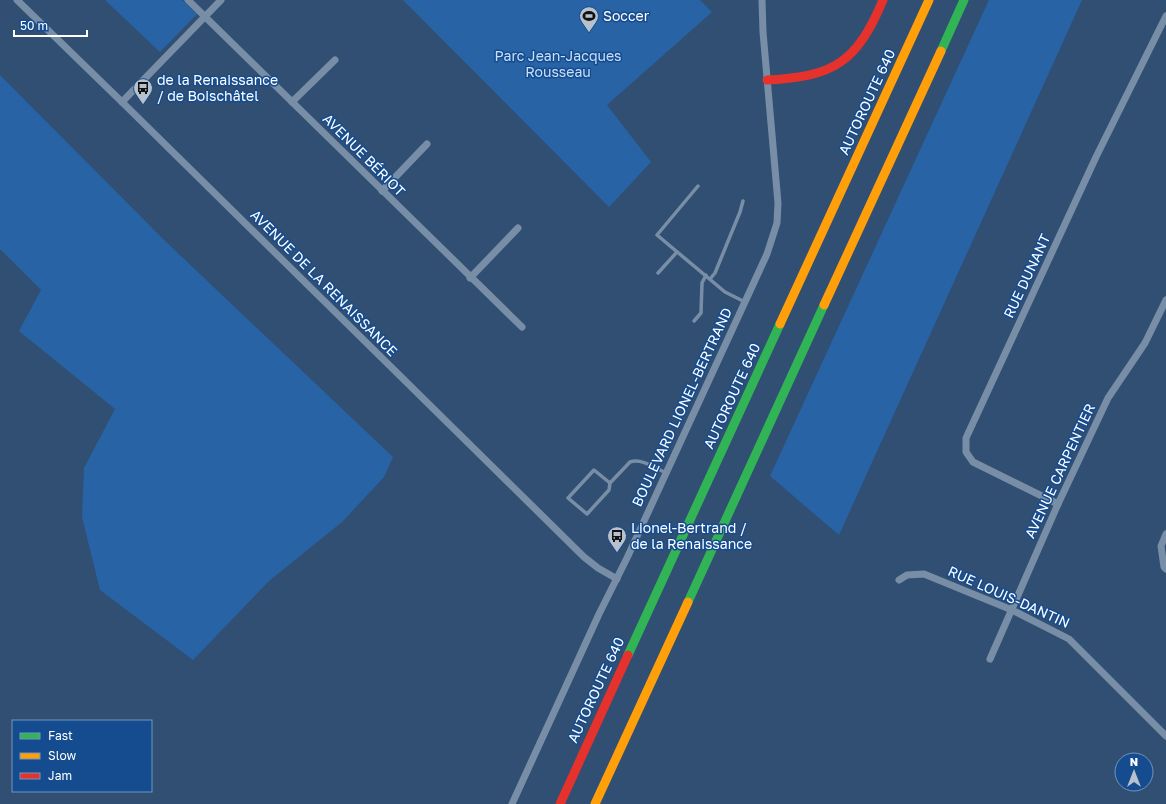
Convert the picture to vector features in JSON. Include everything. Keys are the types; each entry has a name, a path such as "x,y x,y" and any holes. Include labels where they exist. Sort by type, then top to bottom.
{"highway":[{"path":"767,80 808,77 837,66 850,55 862,41 882,0"},
{"name":"AUTOROUTE 640","path":"560,804 923,15 928,0"},
{"path":"595,804 964,0"}],"street":[{"name":"AVENUE DE LA RENAISSANCE","path":"17,0 580,553 598,568 617,579"},
{"name":"AVENUE BÉRIOT","path":"188,0 470,278 522,327"},
{"path":"122,102 221,0"},
{"name":"BOULEVARD LIONEL-BERTRAND","path":"512,804 772,242 778,218 777,187 767,80 762,0"},
{"name":"RUE DUNANT","path":"1058,504 973,462 966,452 966,438 1096,156 1166,16"},
{"path":"292,102 335,60"},
{"path":"382,191 427,144"},
{"path":"470,278 518,228"},
{"name":"AVENUE CARPENTIER","path":"990,659 1058,504 1108,398 1145,343 1166,300"},
{"path":"1166,534 1161,546 1164,567 1166,569"},
{"name":"RUE LOUIS-DANTIN","path":"899,580 907,575 924,574 1012,610 1069,639 1166,736"}],"lane":[{"path":"698,186 657,236 725,292 745,302"},
{"path":"710,279 715,273 743,201"},
{"path":"658,273 677,252"},
{"path":"694,321 702,313 702,283 706,275"},
{"path":"610,483 594,470 568,498 586,514 609,490 610,483 626,465 634,461 641,462 666,473"}],"green space":[{"path":"105,0 182,0 197,14 160,52"},
{"name":"Parc Jean-Jacques Rousseau","path":"403,0 700,0 712,12 607,105 651,162 609,207"},
{"path":"989,0 1082,0 839,535 770,476"},
{"path":"0,75 163,239 393,457 384,477 342,522 269,581 193,660 100,590 82,517 84,468 115,409 19,331 41,290 0,249"}],"traffic: fast":[{"path":"941,51 964,0"},
{"path":"688,602 824,305"},
{"path":"628,655 780,324"}],"traffic: slow":[{"path":"780,324 929,0"},
{"path":"824,305 941,51"},
{"path":"595,804 688,602"}],"traffic: jam":[{"path":"767,80 810,75 826,70 840,62 853,52 863,38 883,0"},
{"path":"560,804 628,655"}],"place":[{"name":"Soccer","path":"589,33"},
{"name":"de la Renaissance / de Boischâtel","path":"143,105"},
{"name":"Lionel-Bertrand / de la Renaissance","path":"617,553"}]}
